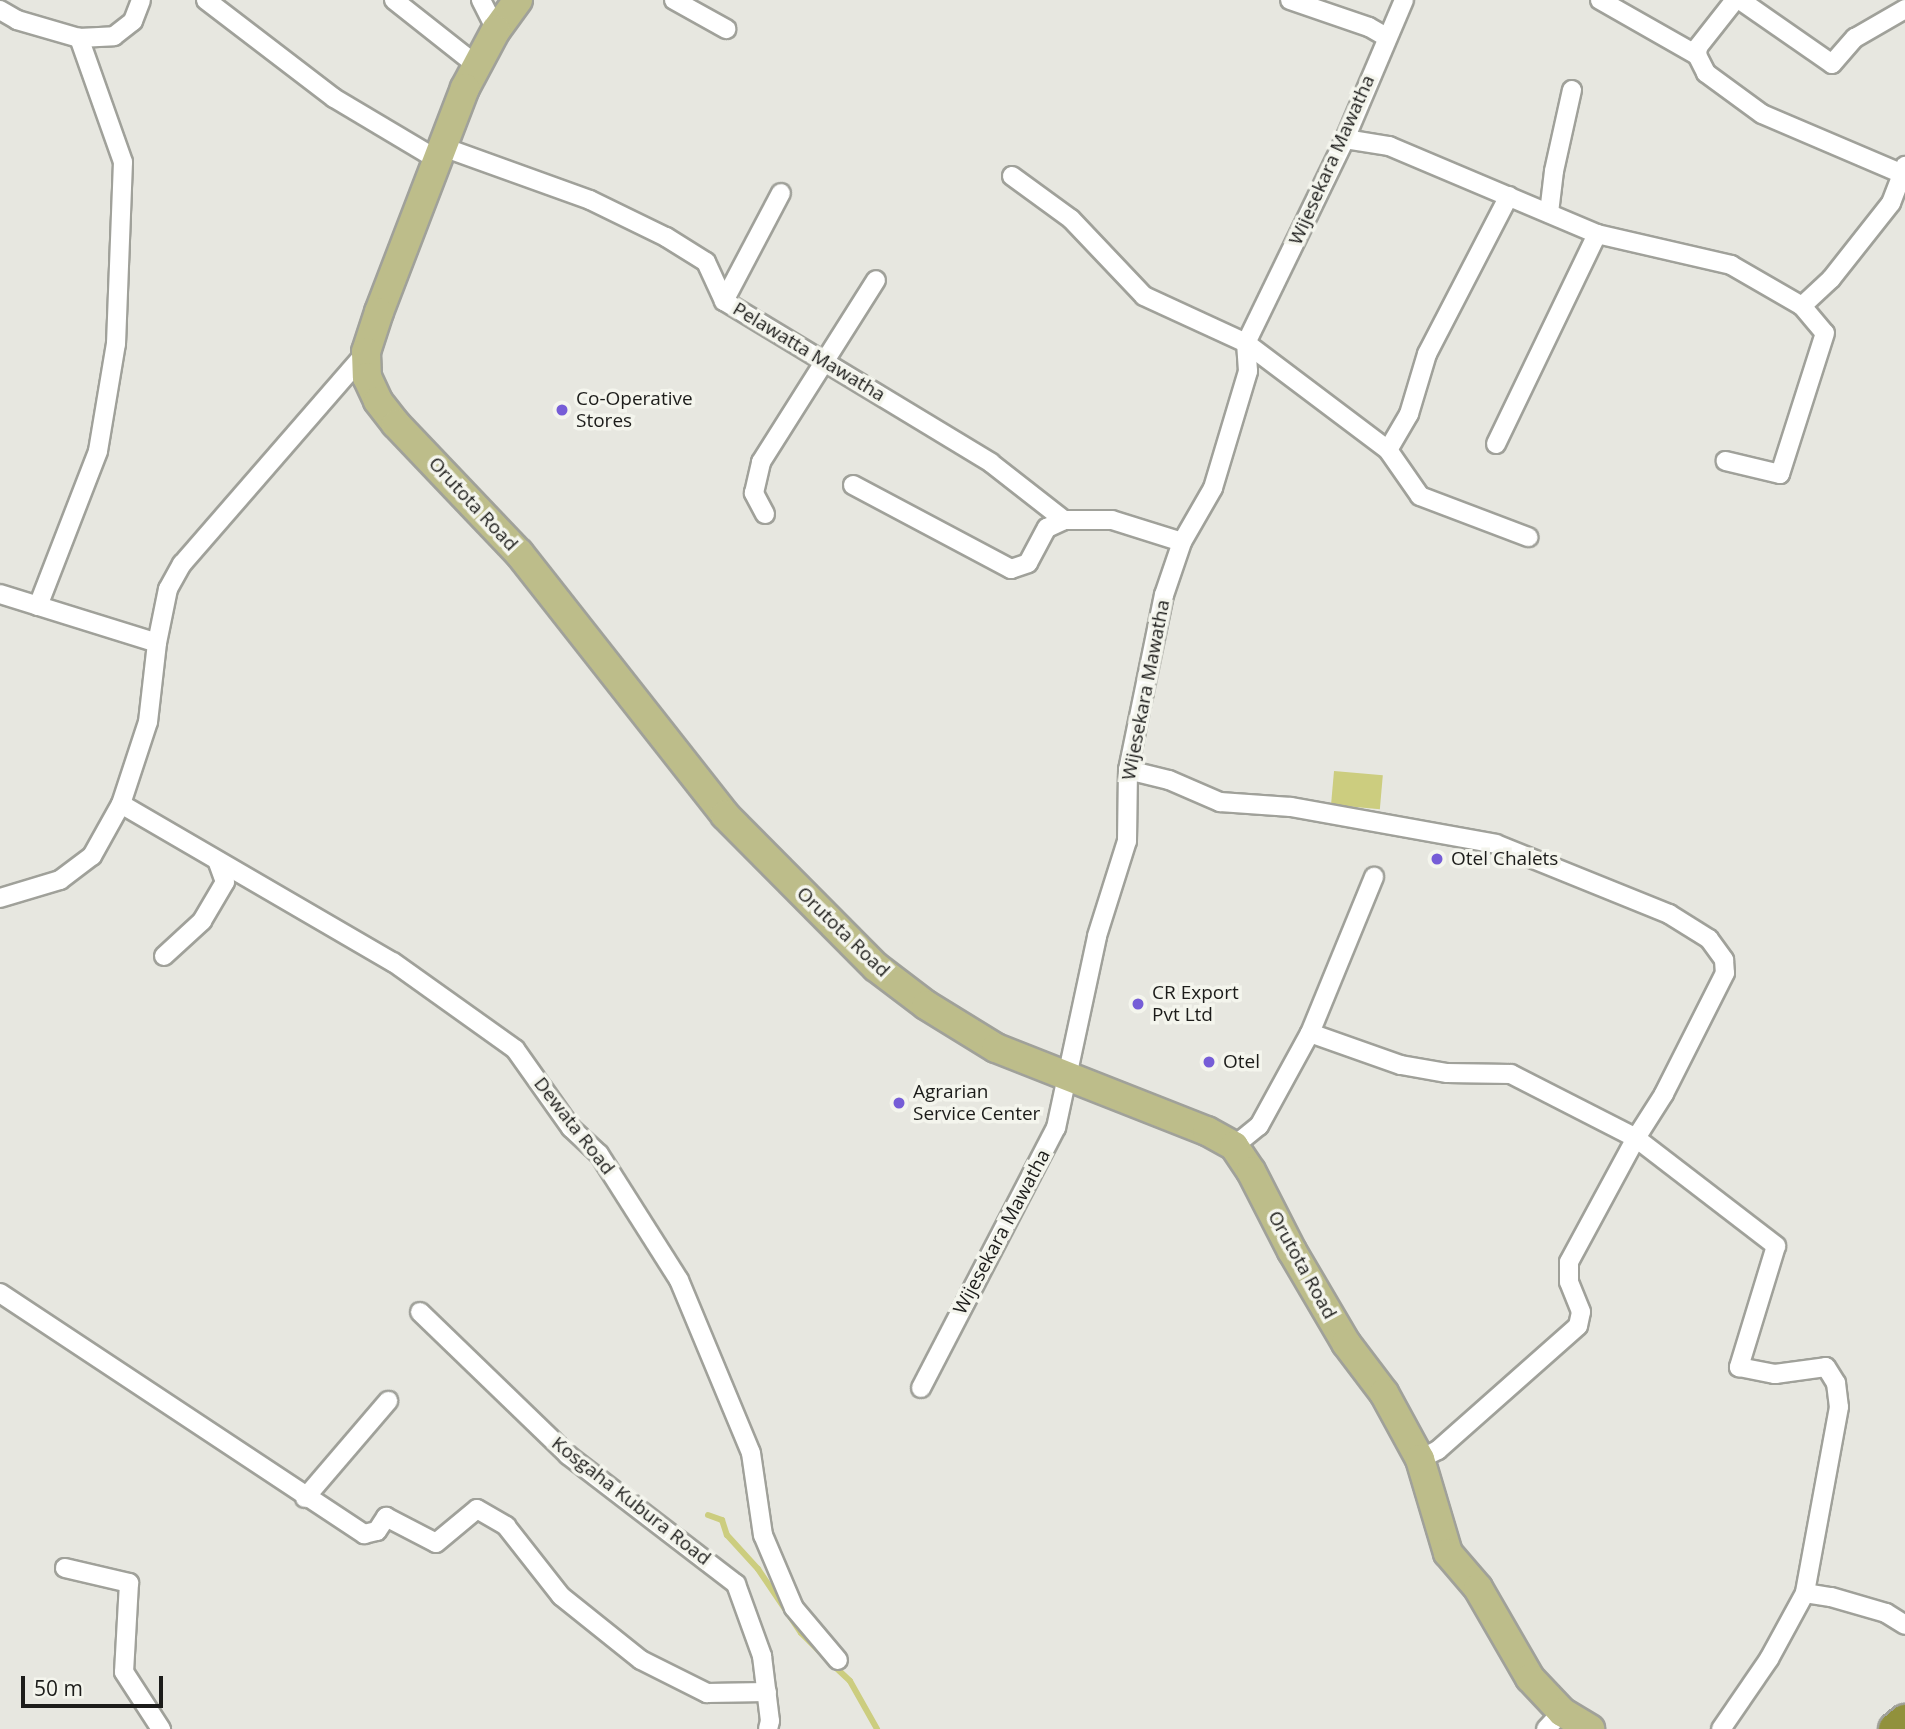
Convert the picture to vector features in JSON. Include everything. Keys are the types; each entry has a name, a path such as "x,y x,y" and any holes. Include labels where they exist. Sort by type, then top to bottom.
{"highway":[{"path":"1895,1729 1905,1721"}],"main road":[{"name":"Orutota Road","path":"518,0 475,64 366,352 367,377 378,401 396,424 519,553 725,814 876,967 926,1005 996,1048 1208,1130 1234,1146 1251,1171 1298,1263 1346,1343 1384,1393 1420,1459 1448,1553 1478,1588 1554,1720 1590,1729"}],"street":[{"path":"0,10 16,20 79,38 114,36 133,21 141,0"},
{"name":"Pelawatta Mawatha","path":"206,0 334,98 440,153 590,201 666,237 706,262 724,301 991,463 1064,520"},
{"path":"394,0 475,64"},
{"path":"481,0 496,30"},
{"path":"674,0 726,29"},
{"path":"1290,0 1369,27 1386,37"},
{"name":"Wijesekara Mawatha","path":"921,1388 1056,1128 1097,936 1127,841 1128,770 1164,595 1182,542 1213,488 1248,371 1246,343 1345,139 1386,37 1404,0"},
{"path":"1600,0 1697,55"},
{"path":"1735,0 1698,47 1697,55 1706,73 1762,114 1903,169 1891,203 1831,279 1802,306"},
{"path":"1740,0 1832,64 1855,38 1905,9"},
{"path":"38,606 98,451 116,344 123,162 79,38"},
{"path":"1549,213 1554,171 1572,90"},
{"path":"1345,139 1389,146 1597,234 1731,265 1802,306 1825,333 1780,474 1726,461"},
{"path":"1012,176 1071,219 1144,296 1246,343 1388,450 1420,496 1528,537"},
{"path":"724,301 781,193"},
{"path":"1388,450 1409,414 1427,354 1509,196"},
{"path":"1496,444 1597,234"},
{"path":"765,514 754,493 761,462 876,280"},
{"path":"0,898 60,880 92,856 121,804 148,722 157,643 168,589 182,564 366,352"},
{"path":"853,485 1011,569 1028,563 1047,528 1064,520 1112,520 1182,542"},
{"path":"0,594 157,643"},
{"path":"1128,770 1169,780 1220,802 1291,807 1496,844 1669,915 1709,939 1724,960 1725,972 1664,1094 1636,1138 1569,1262 1569,1282 1581,1312 1578,1326 1438,1450 1420,1459"},
{"name":"Dewata Road","path":"121,804 218,863 393,962 515,1049 571,1128 599,1154 679,1280 751,1453 763,1535 794,1608 838,1660"},
{"path":"164,956 202,922 225,883 218,863"},
{"path":"1234,1146 1259,1126 1310,1034 1374,877"},
{"path":"1310,1034 1401,1065 1447,1073 1511,1074 1636,1138 1776,1246 1739,1367 1774,1374 1826,1367 1836,1383 1839,1407 1805,1593 1769,1660 1721,1729"},
{"path":"0,1293 305,1498 364,1534 377,1531 386,1517 436,1543 477,1508 506,1526 561,1596 641,1660 707,1693 767,1692"},
{"name":"Kosgaha Kubura Road","path":"419,1312 568,1455 736,1584 762,1656 768,1729"},
{"path":"305,1498 388,1401"},
{"path":"65,1568 129,1583 124,1672 161,1729"},
{"path":"1805,1593 1886,1613 1905,1625"}],"shaded area":[{"path":"1334,771 1383,775 1380,809 1331,805"}],"waterway":[{"path":"708,1515 722,1520 727,1535 758,1569 801,1633 823,1655"},
{"path":"833,1665 850,1681 877,1729"}],"place":[{"name":"Co-Operative Stores","path":"562,410"},
{"name":"Otel Chalets","path":"1437,859"},
{"name":"CR Export Pvt Ltd","path":"1138,1004"},
{"name":"Otel","path":"1209,1062"},
{"name":"Agrarian Service Center","path":"899,1103"}]}
